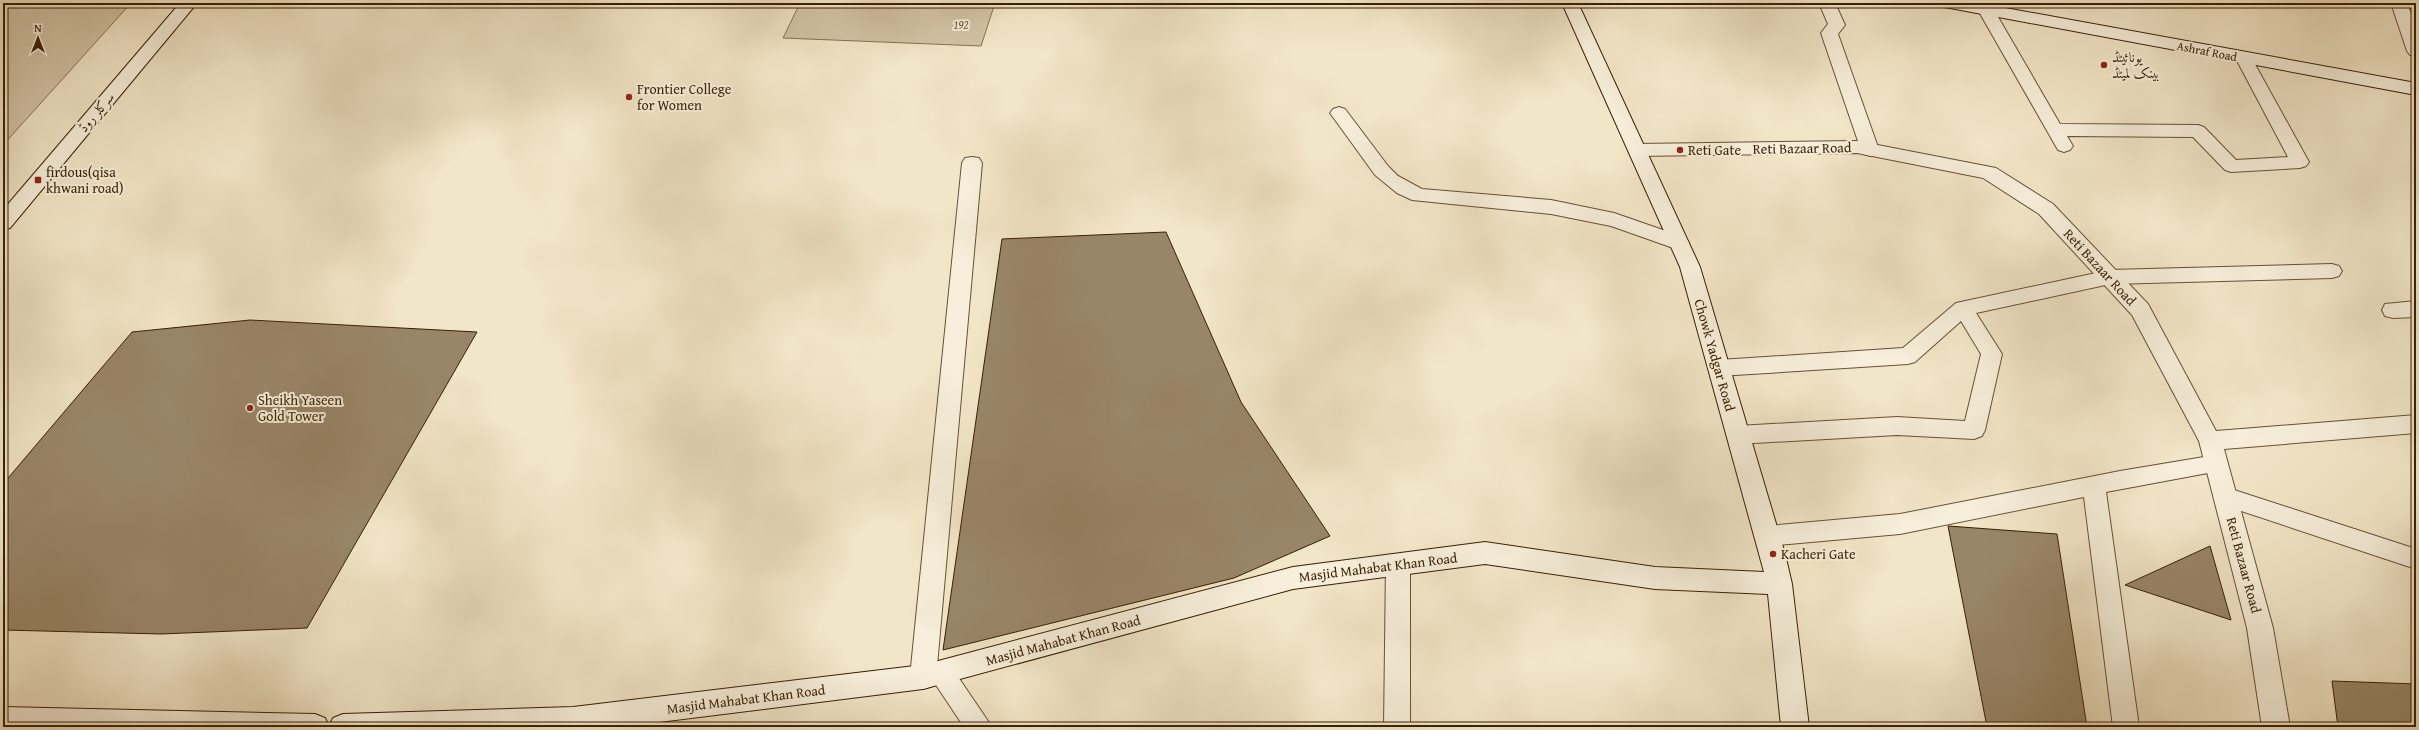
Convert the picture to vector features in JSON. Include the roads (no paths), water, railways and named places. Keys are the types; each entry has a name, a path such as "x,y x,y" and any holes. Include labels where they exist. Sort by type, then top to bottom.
{"street":[{"name":"سرکلر روڈ","path":"4,222 189,3"},
{"name":"Chowk Yadgar Road","path":"1570,3 1690,268 1768,536 1779,584 1795,727"},
{"name":"Ashraf Road","path":"1950,3 2416,89"},
{"path":"2399,3 2416,51"},
{"name":"Reti Bazaar Road","path":"1637,150 1857,147 1989,173 2046,209 2140,310 2210,441 2260,628 2276,727"},
{"path":"932,675 972,163"},
{"path":"2393,310 2416,309"},
{"path":"2210,441 2416,424"},
{"name":"Masjid Mahabat Khan Road","path":"344,727 573,720 610,721 932,675 1293,578 1485,553 1655,578 1779,584"},
{"path":"3,720 315,727"}],"lane":[{"path":"1827,3 1837,25 1829,33 1870,150"},
{"path":"1986,10 2064,146"},
{"path":"2055,130 2198,130 2230,166 2300,162 2243,57"},
{"path":"1339,113 1373,165 1401,188 1419,195 1551,207 1614,220 1679,243"},
{"path":"1719,368 1908,356 1963,308 2110,277 2332,271"},
{"path":"1738,435 1897,426 1974,430 1992,354 1963,308"},
{"path":"1768,536 1900,524 2216,464"},
{"path":"2094,486 2126,727"},
{"path":"2225,496 2416,559"},
{"path":"1397,727 1398,564"},
{"path":"932,675 979,727"}],"place":[{"name":"یونائیٹڈ بینک لمیٹڈ","path":"2104,65"},
{"name":"Frontier College for Women","path":"629,97"},
{"name":"Reti Gate","path":"1680,150"},
{"name":"firdous(qisa khwani road)","path":"38,180"},
{"name":"Sheikh Yaseen Gold Tower","path":"250,408"},
{"name":"Kacheri Gate","path":"1773,554"}],"park label":[{"name":"192","path":"961,24"}]}
